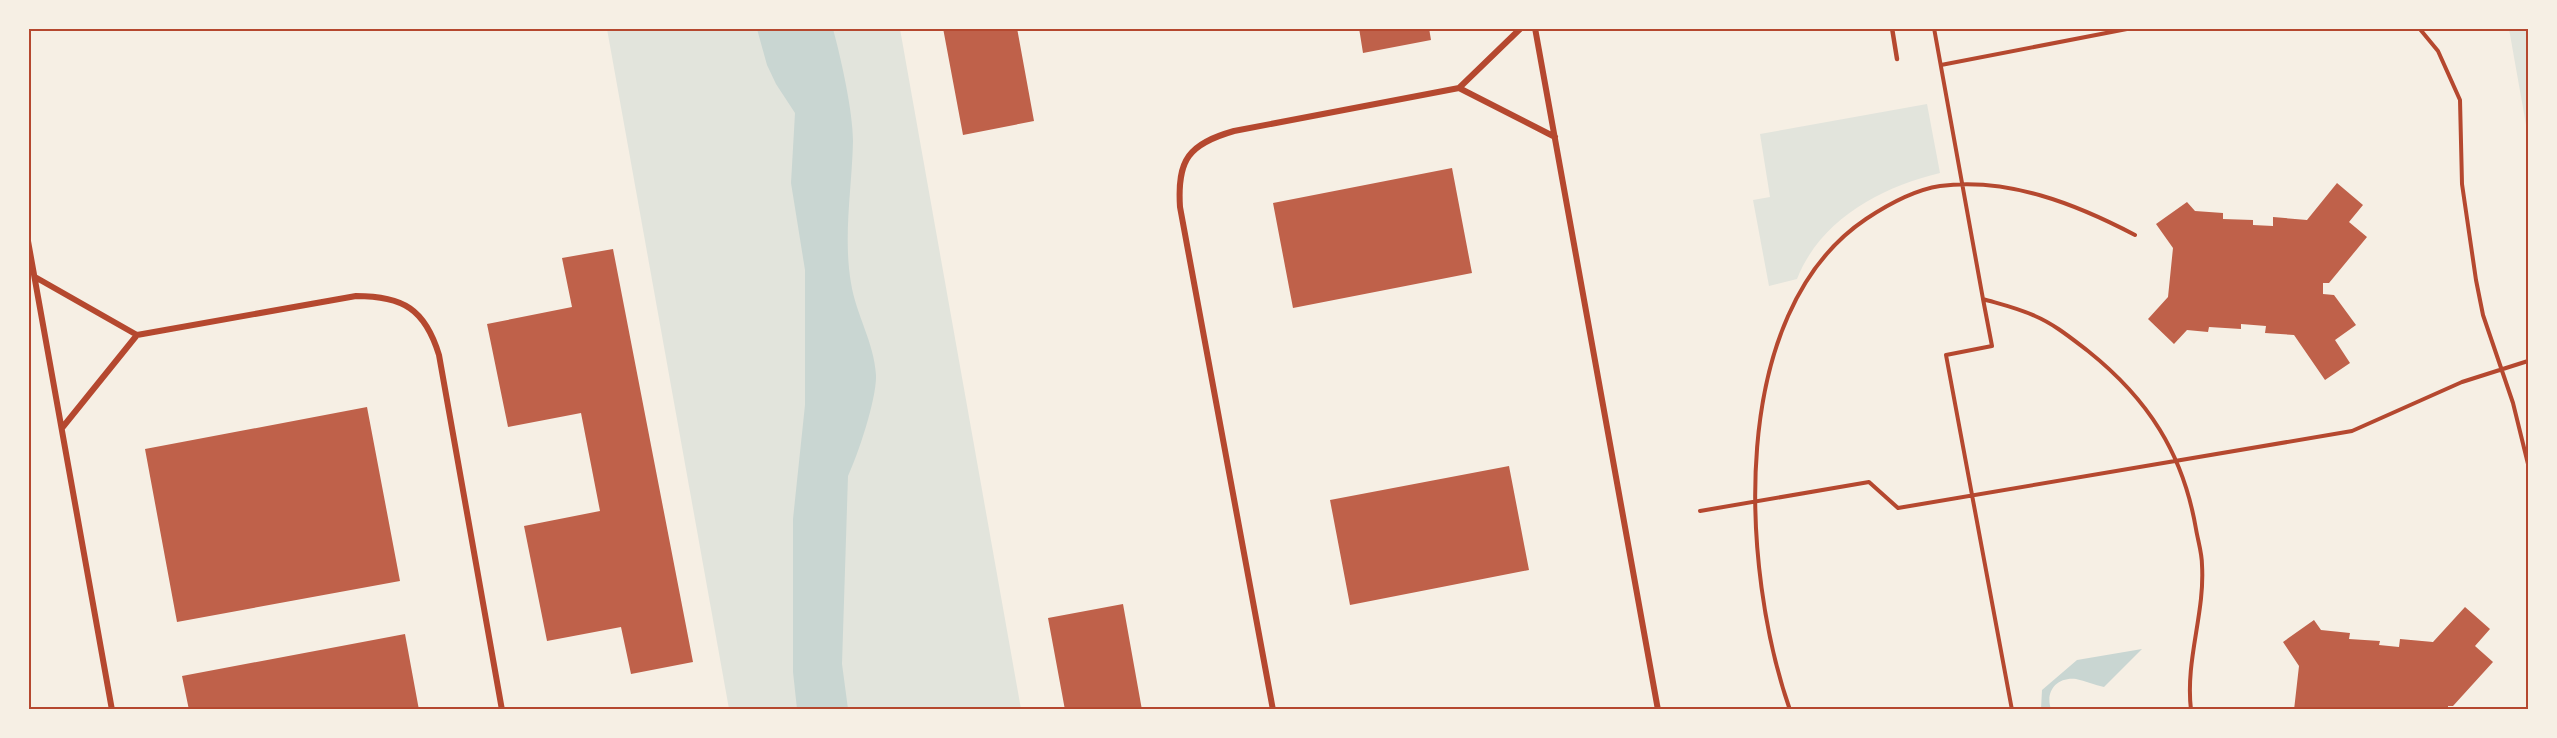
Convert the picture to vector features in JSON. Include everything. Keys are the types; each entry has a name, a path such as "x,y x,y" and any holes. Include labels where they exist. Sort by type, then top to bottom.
{"street":[{"path":"1273,710 1180,207 1179,183 1185,162 1197,147 1213,137 1234,131 1459,88 1521,28"},
{"path":"1535,28 1658,710"},
{"path":"1459,88 1555,136"},
{"path":"28,241 112,710"},
{"path":"35,277 137,334 356,296 379,296 402,302 419,316 432,333 440,354 502,710"},
{"path":"62,428 137,334"}],"lane":[{"path":"1892,28 1896,59"}],"path":[{"path":"1934,28 1992,346 1946,354 2012,710"},
{"path":"1941,65 2132,28"},
{"path":"2420,28 2438,51 2460,100 2462,184 2476,280 2486,325 2503,369 2529,464"},
{"path":"1790,710 1765,603 1754,502 1761,410 1770,371 1794,301 1831,247 1854,227 1882,208 1938,186 1962,185 2000,188 2063,201 2135,235"},
{"path":"1983,299 2037,317 2067,335 2092,355 2138,397 2158,426 2177,461 2193,512 2202,565 2189,667 2191,710"},
{"path":"1700,511 1869,483 1898,508 2352,431 2462,382 2529,361"}],"shaded area":[{"path":"607,29 900,29 1021,709 729,709"},
{"path":"757,29 833,29 851,115 853,141 848,230 849,265 853,295 872,351 876,375 870,412 862,441 848,476 842,664 848,709 797,709 793,672 793,519 805,405 805,270 791,183 795,113 767,65"},
{"path":"2509,29 2528,29 2528,136"},
{"path":"1927,104 1940,173 1896,187 1855,209 1821,240 1807,258 1797,279 1769,286 1753,200 1770,197 1760,134"},
{"path":"2142,649 2104,687 2076,679 2063,680 2051,692 2051,709 2041,709 2042,690 2077,660"}],"building":[{"path":"943,28 1017,28 1034,121 963,135"},
{"path":"1359,28 1429,28 1431,40 1363,53"},
{"path":"1452,168 1472,273 1293,308 1273,203"},
{"path":"2337,183 2363,205 2349,222 2367,237 2329,283 2323,283 2323,294 2334,295 2356,325 2335,340 2350,363 2325,380 2294,335 2265,333 2266,326 2241,324 2241,329 2209,327 2208,332 2187,330 2174,344 2148,319 2168,297 2173,248 2156,224 2187,202 2195,211 2223,213 2223,219 2253,220 2253,225 2273,226 2273,217 2307,220"},
{"path":"613,249 693,662 631,674 621,627 547,641 524,526 600,511 581,413 508,427 487,324 572,307 562,258"},
{"path":"367,407 400,581 177,622 145,449"},
{"path":"1509,466 1529,570 1350,605 1330,500"},
{"path":"1123,604 1142,710 1065,710 1048,618"},
{"path":"2465,607 2490,629 2475,646 2493,662 2453,706 2448,706 2448,710 2294,710 2299,666 2283,642 2314,620 2321,630 2350,633 2349,639 2380,641 2379,645 2399,647 2400,639 2433,642"},
{"path":"405,634 419,710 189,710 182,676"}]}
